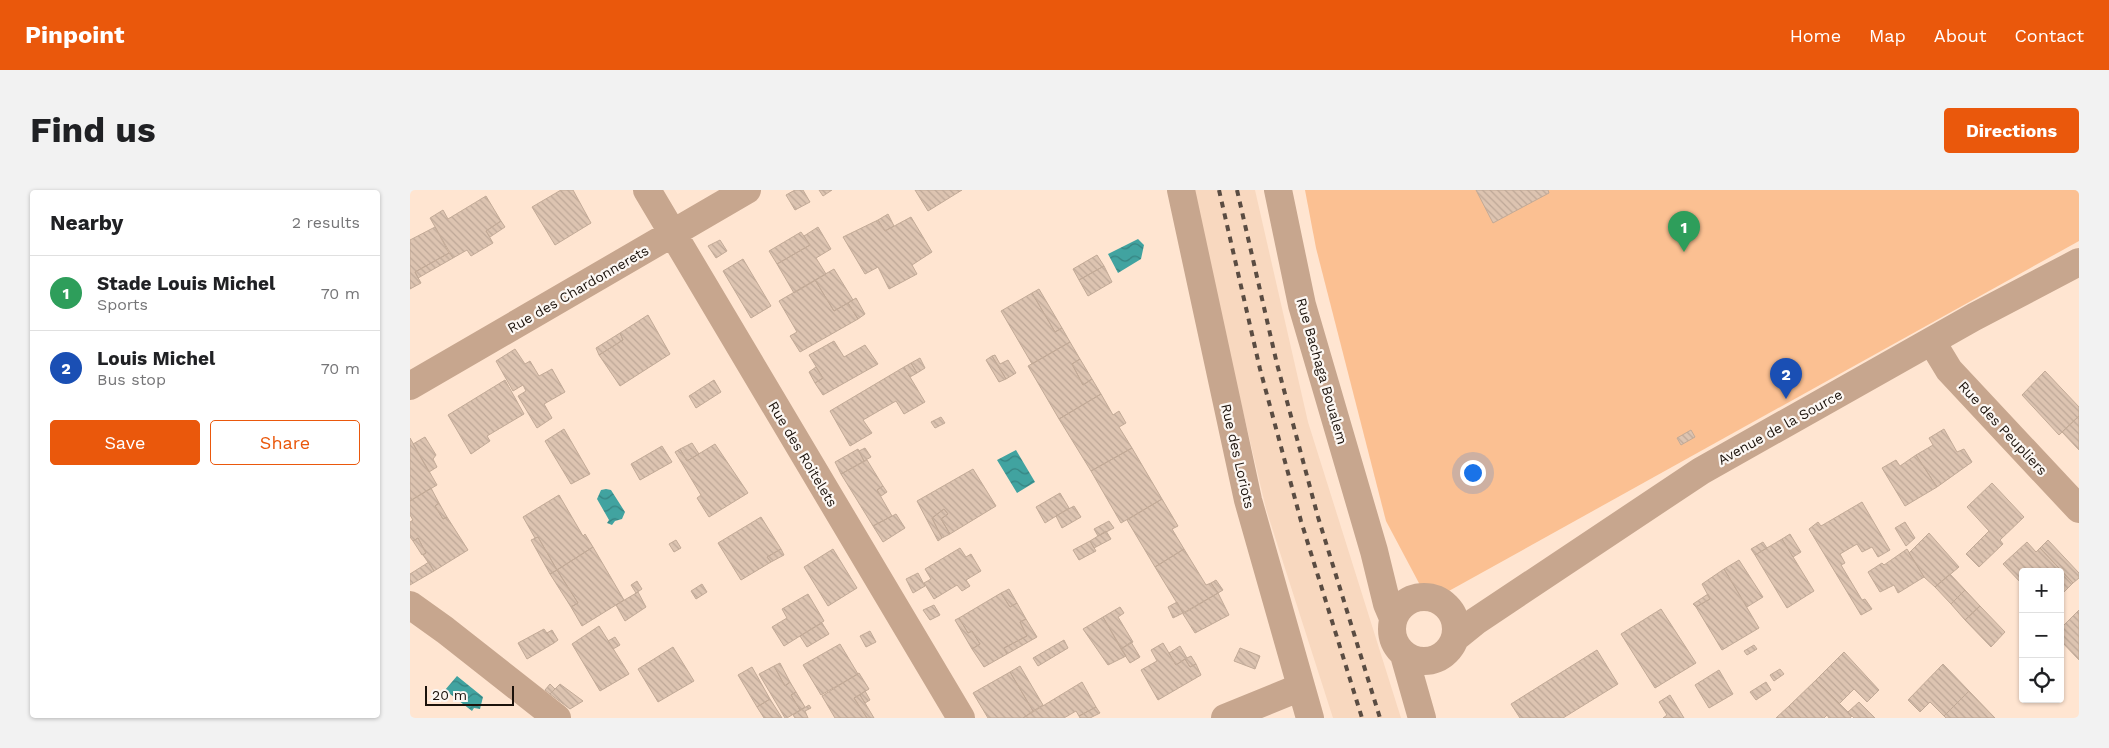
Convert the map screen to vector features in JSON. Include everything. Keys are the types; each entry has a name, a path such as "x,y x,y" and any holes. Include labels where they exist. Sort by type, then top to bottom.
{"street":[{"name":"Rue des Roitelets","path":"646,190 961,718"},
{"name":"Rue des Chardonnerets","path":"410,386 747,190"},
{"name":"Rue des Loriots","path":"1181,190 1248,500 1310,718"},
{"name":"Rue Bachaga Boualem","path":"1278,190 1302,305 1374,551 1403,608"},
{"name":"Avenue de la Source","path":"1455,638 1493,610 1701,471 1974,317 2079,262"},
{"name":"Rue des Peupliers","path":"1932,342 1948,370 2079,508"},
{"path":"1404,655 1414,660 1436,659 1444,654 1455,638 1454,617 1449,608 1441,601 1432,597 1422,596 1403,608 1391,628 1393,638 1404,655 1419,710"},
{"path":"410,605 445,630 557,718"},
{"path":"1449,608 1493,610"},
{"path":"1419,710 1425,674 1436,659"},
{"path":"1225,718 1301,686"}],"shaded area":[{"path":"1191,190 1255,190 1308,422 1401,718 1333,718 1266,509"},
{"path":"1305,190 2079,190 2079,241 1429,602 1386,521 1316,248"}],"water":[{"path":"1138,239 1144,245 1141,259 1118,273 1108,254"},
{"path":"1016,450 1035,482 1017,493 997,460"},
{"path":"601,490 611,490 625,512 622,519 615,521 612,525 607,523 609,520 597,499"},
{"path":"457,676 483,697 480,709 474,708 472,711 445,690"}],"building":[{"path":"561,190 573,190 591,223 555,245 532,207"},
{"path":"795,190 803,190 810,202 795,210 786,195"},
{"path":"819,190 832,190 823,196"},
{"path":"915,190 962,190 928,211"},
{"path":"1476,190 1548,190 1549,193 1493,223"},
{"path":"486,196 501,221 486,231 493,243 471,256 467,250 453,258 430,218 443,210 448,219"},
{"path":"888,214 894,226 885,231 878,220"},
{"path":"911,217 932,252 912,265 917,274 889,289 878,267 865,274 843,237 878,220 885,231"},
{"path":"501,221 505,227 490,237 486,231"},
{"path":"435,227 449,253 415,272 421,283 410,289 410,240"},
{"path":"818,227 831,249 816,258 826,274 794,293 777,264 810,245 804,236"},
{"path":"801,232 810,245 777,264 769,251"},
{"path":"720,240 727,251 716,258 708,246"},
{"path":"449,253 453,258 418,278 415,272"},
{"path":"1097,255 1104,266 1079,280 1073,269"},
{"path":"743,259 771,306 751,318 723,271"},
{"path":"1104,266 1112,282 1088,296 1079,280"},
{"path":"834,269 853,300 834,311 815,280"},
{"path":"815,280 834,311 848,303 858,319 800,352 790,336 797,332 779,301"},
{"path":"1039,289 1062,328 1055,332 1032,293"},
{"path":"1032,293 1055,332 1062,328 1070,342 1032,364 1001,311"},
{"path":"856,298 865,314 858,319 848,303"},
{"path":"648,315 670,354 620,386 599,355 623,340 620,333"},
{"path":"620,333 623,340 599,355 596,348"},
{"path":"834,341 844,357 865,345 878,364 823,395 815,383 823,378 809,355"},
{"path":"1070,342 1080,359 1072,364 1083,385 1092,379 1101,394 1059,419 1028,366"},
{"path":"515,349 525,364 530,361 539,376 552,369 565,392 544,404 552,418 537,428 518,396 526,391 523,385 513,391 496,361"},
{"path":"995,355 1000,364 1008,360 1016,373 1006,379 992,356"},
{"path":"992,356 1006,379 999,382 986,360"},
{"path":"920,358 925,368 917,373 911,363"},
{"path":"1080,359 1092,379 1083,385 1072,364"},
{"path":"911,363 917,373 910,377 904,367"},
{"path":"816,367 823,378 815,383 809,372"},
{"path":"904,367 925,402 904,414 896,401 863,420 872,433 850,446 830,411"},
{"path":"2045,371 2079,407 2079,416 2059,435 2022,395"},
{"path":"505,380 524,414 487,436 490,441 471,454 448,415"},
{"path":"714,380 721,392 696,408 689,396"},
{"path":"1101,394 1113,415 1119,411 1126,423 1119,427 1132,448 1091,471 1059,419"},
{"path":"2079,416 2079,450 2062,432"},
{"path":"941,417 945,423 935,428 931,422"},
{"path":"564,429 590,474 571,484 545,441"},
{"path":"1944,429 1957,452 1964,449 1972,462 1937,487 1916,455 1933,445 1929,438"},
{"path":"1691,430 1695,437 1681,445 1677,438"},
{"path":"425,437 436,455 433,459 437,467 429,472 413,444"},
{"path":"410,438 437,485 410,501"},
{"path":"692,443 699,454 687,461 680,449"},
{"path":"715,444 748,493 709,517 697,498 701,495 675,452 680,449 687,461"},
{"path":"662,446 672,462 640,480 631,464"},
{"path":"865,448 871,457 864,461 859,451"},
{"path":"1132,448 1162,499 1121,523 1091,471"},
{"path":"858,449 864,461 841,474 835,462"},
{"path":"1916,455 1937,487 1905,506 1882,468 1896,460 1900,466"},
{"path":"867,460 883,486 877,490 892,516 873,526 841,474"},
{"path":"973,469 996,506 950,534 941,519 948,514 944,509 932,518 942,538 938,541 917,501"},
{"path":"1992,483 2024,517 2000,540 2003,544 1979,567 1966,554 1989,531 1967,507"},
{"path":"883,486 887,492 881,496 877,490"},
{"path":"431,488 439,503 435,506 443,519 447,517 468,550 434,571 423,555 426,553 418,538 413,541 410,537 410,522 413,520 410,515 410,501"},
{"path":"1060,493 1069,508 1045,523 1036,507"},
{"path":"559,495 583,536 585,534 593,547 557,570 538,537 535,538 523,517"},
{"path":"1162,499 1178,526 1172,529 1184,549 1155,567 1127,520"},
{"path":"1862,502 1890,550 1878,557 1872,547 1862,552 1857,544 1840,554 1845,563 1841,565 1862,600 1865,599 1872,609 1861,615 1809,529 1818,522 1821,526"},
{"path":"439,503 447,517 443,519 435,506"},
{"path":"1074,506 1081,517 1062,528 1056,516"},
{"path":"944,509 948,514 941,519 950,534 942,538 932,518"},
{"path":"896,514 905,528 883,542 873,526"},
{"path":"761,517 781,549 767,557 771,562 741,580 718,543"},
{"path":"1109,521 1114,528 1098,536 1094,529"},
{"path":"1905,522 1915,538 1906,546 1895,528"},
{"path":"1106,531 1111,539 1094,548 1090,541"},
{"path":"1929,533 1959,567 1935,587 1924,577 1909,553"},
{"path":"1790,534 1801,552 1793,557 1782,539"},
{"path":"538,537 557,570 550,574 531,540"},
{"path":"418,538 426,553 422,555 413,541"},
{"path":"1782,539 1814,591 1787,608 1755,555"},
{"path":"676,540 681,548 674,552 669,544"},
{"path":"2048,540 2079,573 2079,578 2073,583 2064,573 2064,568 2059,568 2040,548"},
{"path":"1090,541 1096,551 1079,560 1073,550"},
{"path":"1763,542 1767,548 1755,555 1751,549"},
{"path":"2027,542 2036,552 2040,548 2059,568 2019,568 2019,581 2003,564"},
{"path":"593,547 624,600 582,626 571,607 578,603 557,570"},
{"path":"960,548 966,557 971,554 981,571 966,580 970,586 962,591 957,585 934,599 924,583 931,579 925,569"},
{"path":"781,549 784,555 771,562 767,557"},
{"path":"833,549 857,588 828,606 804,567"},
{"path":"1184,549 1206,585 1211,583 1218,593 1183,613 1155,567"},
{"path":"1907,549 1924,577 1898,593 1894,585 1880,592 1868,572 1882,563 1884,565"},
{"path":"1739,560 1763,597 1747,607 1724,569"},
{"path":"429,562 434,571 410,585 410,574"},
{"path":"1724,569 1759,628 1722,650 1696,607 1710,599 1702,584"},
{"path":"557,570 578,603 571,607 550,574"},
{"path":"918,573 925,586 913,593 906,579"},
{"path":"2064,573 2073,583 2064,592"},
{"path":"1950,574 1965,590 1951,604 1935,587"},
{"path":"1216,580 1223,590 1218,593 1211,583"},
{"path":"637,581 642,589 636,593 631,585"},
{"path":"702,584 707,592 696,599 691,591"},
{"path":"1009,589 1017,603 1010,607 1001,593"},
{"path":"1965,590 1980,606 1965,620 1951,604"},
{"path":"638,592 646,607 625,621 616,605"},
{"path":"1001,593 1010,607 1017,603 1026,619 1020,622 1027,636 1004,648 1007,654 984,667 972,649 980,644 972,631 968,633 959,618"},
{"path":"1218,593 1229,615 1195,633 1183,614"},
{"path":"808,594 824,621 784,646 772,627 787,618 782,609"},
{"path":"1708,594 1710,599 1696,607 1693,604"},
{"path":"1177,602 1183,613 1173,618 1168,607"},
{"path":"934,605 940,615 930,620 923,610"},
{"path":"1980,606 2005,632 1991,647 1965,620"},
{"path":"1120,607 1124,613 1118,617 1133,642 1121,649 1103,617"},
{"path":"1661,609 1696,663 1655,688 1621,634"},
{"path":"2079,610 2079,660 2064,644 2064,625"},
{"path":"1103,617 1126,656 1108,665 1083,629"},
{"path":"959,618 968,633 972,631 980,644 972,649 955,620"},
{"path":"1026,619 1037,637 1007,654 1004,648 1027,636 1020,622"},
{"path":"822,623 829,634 807,647 800,636"},
{"path":"599,626 629,674 600,691 572,644"},
{"path":"544,629 554,643 527,659 518,643"},
{"path":"552,630 558,640 554,643 547,633"},
{"path":"870,631 876,642 866,647 860,636"},
{"path":"615,637 620,645 613,649 608,641"},
{"path":"1064,640 1068,648 1038,666 1033,658"},
{"path":"1131,642 1140,657 1130,663 1121,649"},
{"path":"1163,643 1176,665 1185,659 1190,667 1196,664 1201,675 1158,700 1141,670 1157,661 1151,650"},
{"path":"840,644 858,674 821,695 803,665"},
{"path":"1754,645 1757,649 1747,655 1744,651"},
{"path":"1180,646 1187,658 1191,656 1196,664 1190,667 1185,659 1176,665 1169,653"},
{"path":"673,647 694,681 658,702 638,669"},
{"path":"1240,648 1260,656 1255,669 1234,661"},
{"path":"1597,650 1618,684 1563,718 1520,718 1511,704"},
{"path":"1844,652 1879,690 1867,702 1854,689 1839,704 1816,680"},
{"path":"780,663 790,682 785,686 774,666"},
{"path":"1943,664 1969,691 1944,716 1930,702 1920,712 1908,700"},
{"path":"774,666 785,686 790,682 796,692 791,695 800,710 787,718 785,718 759,674"},
{"path":"1020,666 1043,705 1033,711 1010,672"},
{"path":"752,667 770,699 757,707 738,675"},
{"path":"1780,669 1784,674 1774,681 1770,675"},
{"path":"1719,670 1733,694 1709,708 1695,685"},
{"path":"1010,672 1033,711 1023,718 988,718 973,693"},
{"path":"859,673 869,689 854,698 867,718 835,718 822,696"},
{"path":"1816,680 1852,716 1850,718 1829,718 1827,715 1824,718 1801,718 1789,706"},
{"path":"1082,682 1096,707 1079,716 1076,711 1064,718 1023,718"},
{"path":"1766,682 1771,690 1756,700 1750,692"},
{"path":"550,684 555,689 550,694 545,690"},
{"path":"560,684 583,701 570,709 550,694"},
{"path":"865,691 870,700 865,703 860,695"},
{"path":"1969,691 1995,718 1946,718 1944,716"},
{"path":"796,692 805,707 800,710 791,695"},
{"path":"860,695 874,718 867,718 854,698"},
{"path":"1670,695 1684,718 1663,718 1667,715 1659,702"},
{"path":"770,699 782,718 764,718 757,707"},
{"path":"1859,702 1875,718 1854,718 1848,712"},
{"path":"809,705 811,708 805,711 808,718 795,718 793,715"},
{"path":"1789,706 1801,718 1776,718"},
{"path":"1096,707 1100,713 1090,718 1080,718 1079,716"}],"railway":[{"path":"1219,190 1260,369 1301,521 1362,718"},
{"path":"1237,190 1277,364 1318,517 1380,718"}],"place":[{"name":"Stade Louis Michel","path":"1684,252"},
{"name":"Louis Michel","path":"1786,399"}]}
